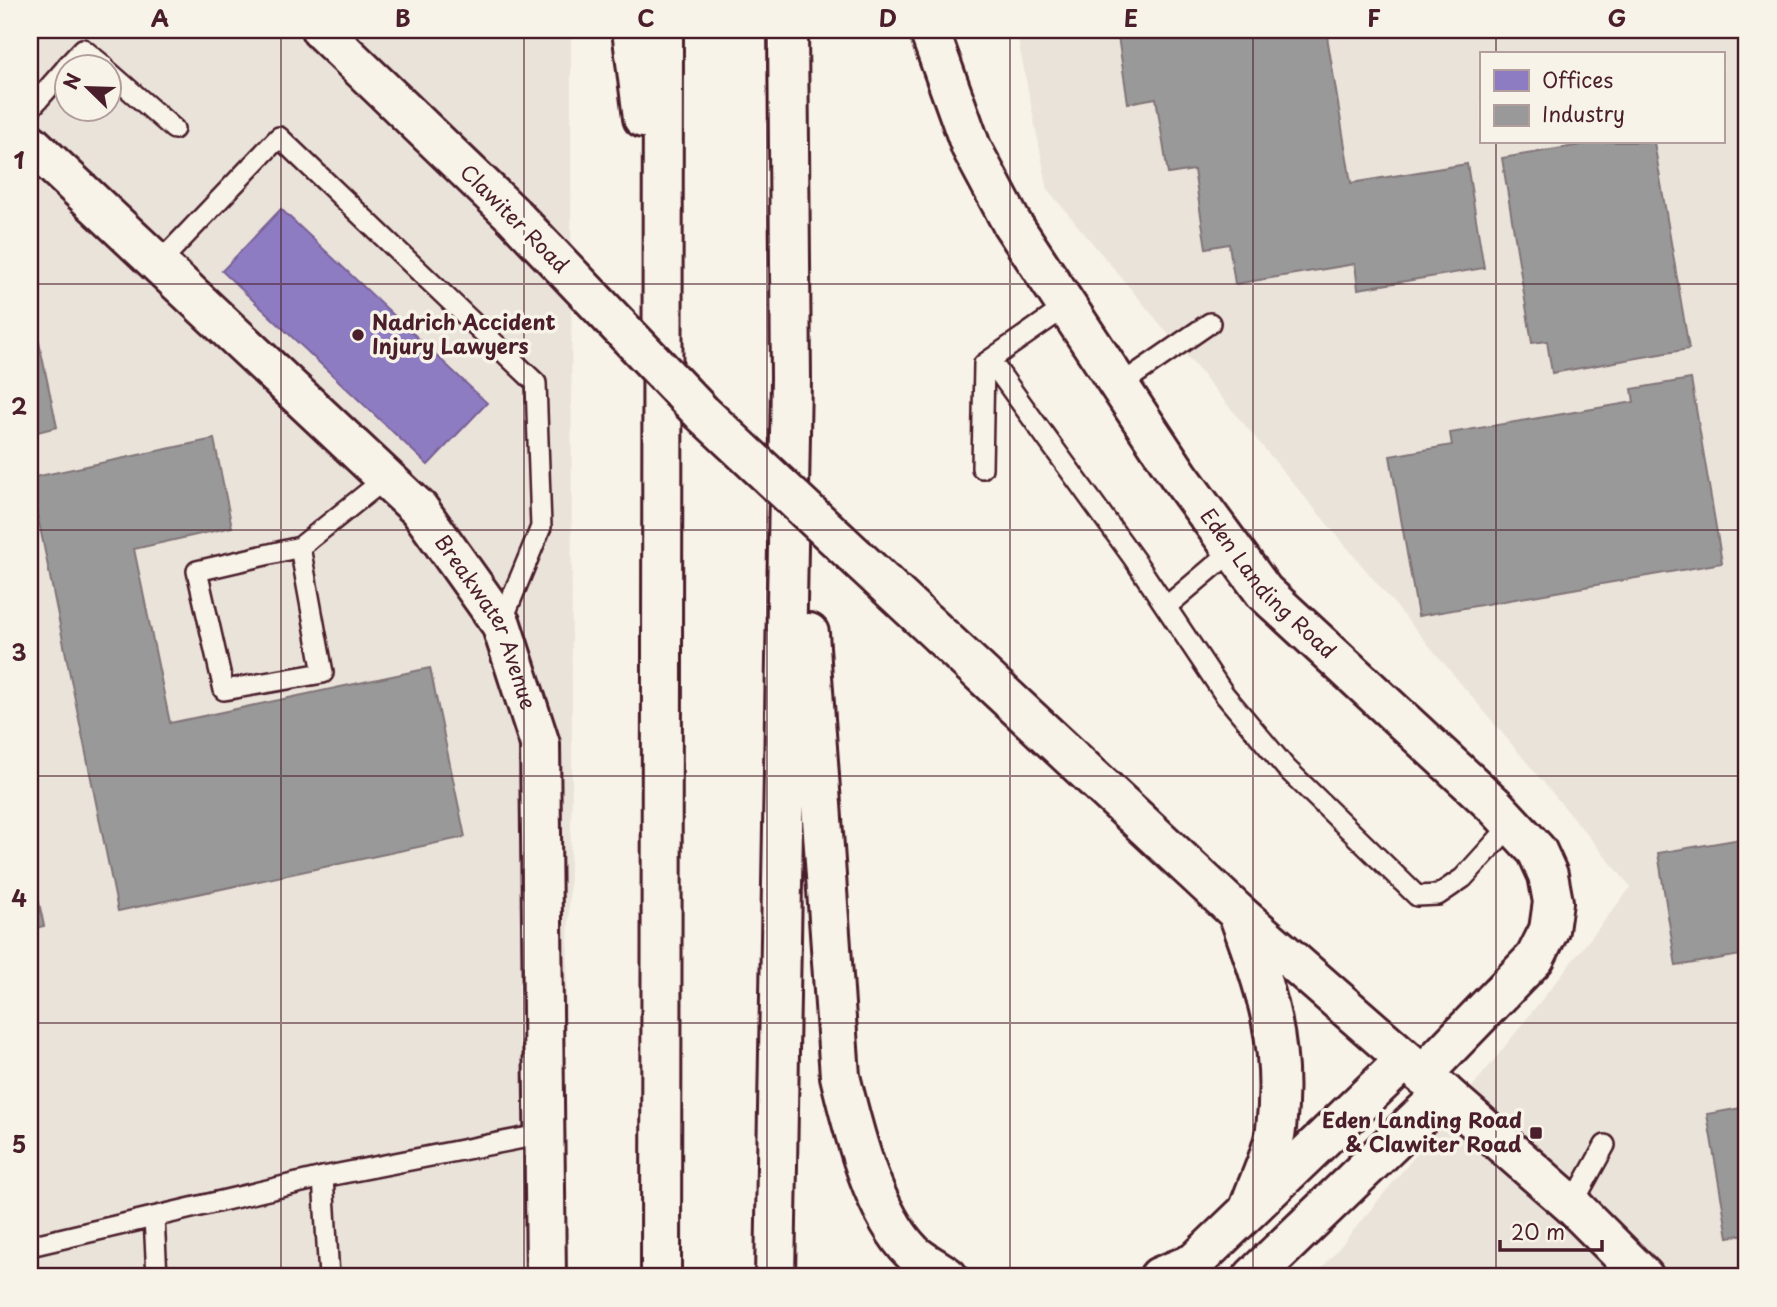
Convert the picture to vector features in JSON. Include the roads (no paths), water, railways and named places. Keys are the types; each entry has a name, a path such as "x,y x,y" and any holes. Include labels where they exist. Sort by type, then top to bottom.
{"main road":[{"name":"Clawiter Road","path":"321,30 513,215 702,413 1238,913"},
{"path":"632,30 664,287"},
{"path":"661,1277 663,30"},
{"path":"775,1277 790,378 788,30"},
{"name":"Eden Landing Road","path":"929,30 971,147 1011,222 1264,592 1512,824 1537,851 1548,875 1553,902 1549,930 1535,958 1423,1076"},
{"name":"Breakwater Avenue","path":"30,143 419,509 501,624 540,744 546,1277"},
{"path":"790,378 840,1076 856,1143 880,1202 912,1252 948,1277"},
{"path":"1238,913 1572,1205 1644,1277"},
{"path":"1238,913 1270,1001 1279,1050 1276,1131 1247,1214"},
{"path":"1159,1277 1194,1263 1247,1214 1423,1076"},
{"path":"1254,1277 1423,1076"}],"lane":[{"path":"122,83 174,129"},
{"path":"30,109 52,84"},
{"path":"158,264 278,137 536,383 541,527 501,624"},
{"path":"982,468 984,364 1067,306"},
{"path":"1120,385 1210,323"},
{"path":"990,360 1167,606 1224,694 1286,768 1417,896 1438,895 1463,878 1512,824"},
{"path":"300,547 323,673 224,690 197,571 300,547 386,478"},
{"path":"1167,606 1233,550"},
{"path":"30,1246 323,1177 544,1134"},
{"path":"1572,1205 1605,1145"},
{"path":"323,1177 329,1277"},
{"path":"154,1217 157,1277"}],"place":[{"name":"Nadrich Accident Injury Lawyers","path":"358,335"},
{"name":"Eden Landing Road & Clawiter Road","path":"1536,1133"}]}
